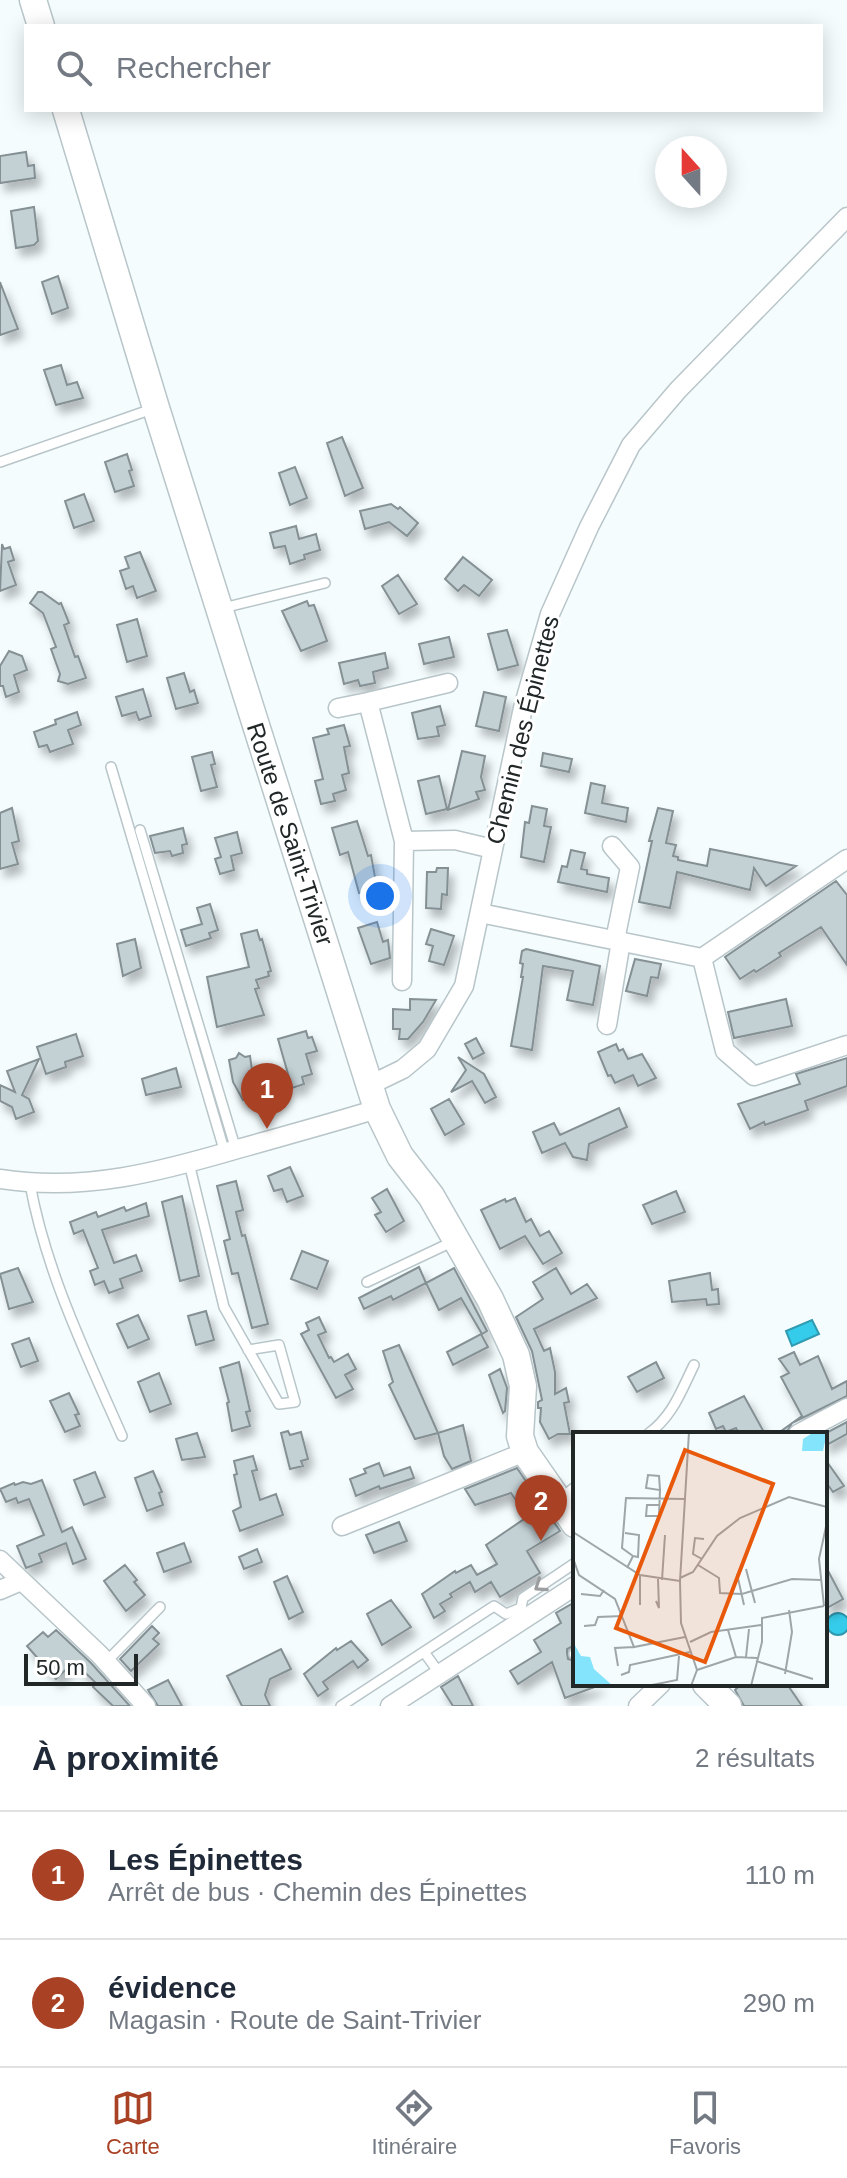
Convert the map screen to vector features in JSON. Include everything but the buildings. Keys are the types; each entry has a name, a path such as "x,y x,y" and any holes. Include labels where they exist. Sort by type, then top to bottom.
{"main road":[{"path":"33,0 40,24"},
{"name":"Route de Saint-Trivier","path":"67,112 156,408 374,1097 400,1156 431,1196 490,1299 516,1355 523,1386 520,1436 525,1452 566,1493 573,1517"},
{"path":"708,1686 728,1706"}],"street":[{"name":"Chemin des Épinettes","path":"374,1097 427,1049 464,986 523,708 550,614 589,527 631,445 678,390 847,217"},
{"path":"338,708 448,683"},
{"path":"368,702 404,841 402,981"},
{"path":"404,841 455,840 493,849"},
{"path":"607,1025 630,867 612,846"},
{"path":"480,913 702,958 844,867"},
{"path":"702,958 725,1051 754,1076 847,1045"},
{"path":"0,1179 59,1185 120,1179 230,1152 374,1097"},
{"path":"802,1432 847,1408"},
{"path":"342,1526 525,1452"},
{"path":"0,1560 106,1662 146,1706"},
{"path":"0,1590 21,1581"},
{"path":"381,1694 440,1674 524,1613 573,1587"},
{"path":"638,1706 659,1686"}],"lane":[{"path":"0,462 156,408"},
{"path":"219,609 325,583"},
{"path":"111,767 230,1152"},
{"path":"140,830 230,1152"},
{"path":"189,1163 224,1307 248,1350 279,1404 295,1402 279,1345 248,1350"},
{"path":"30,1184 38,1221 68,1311 122,1436"},
{"path":"367,1282 456,1241"},
{"path":"651,1432 673,1410 694,1365"},
{"path":"341,1706 381,1694 424,1652 494,1606 506,1614 524,1613 523,1598 573,1564"},
{"path":"106,1662 160,1607"},
{"path":"424,1652 440,1674"}],"water":[{"path":"812,1320 819,1334 792,1346 786,1331"},
{"path":"842,1613 846,1616 846,1632 834,1635 830,1632 827,1620 830,1616"}],"place":[{"name":"Les Épinettes","path":"267,1129"},
{"name":"évidence","path":"541,1541"}]}
